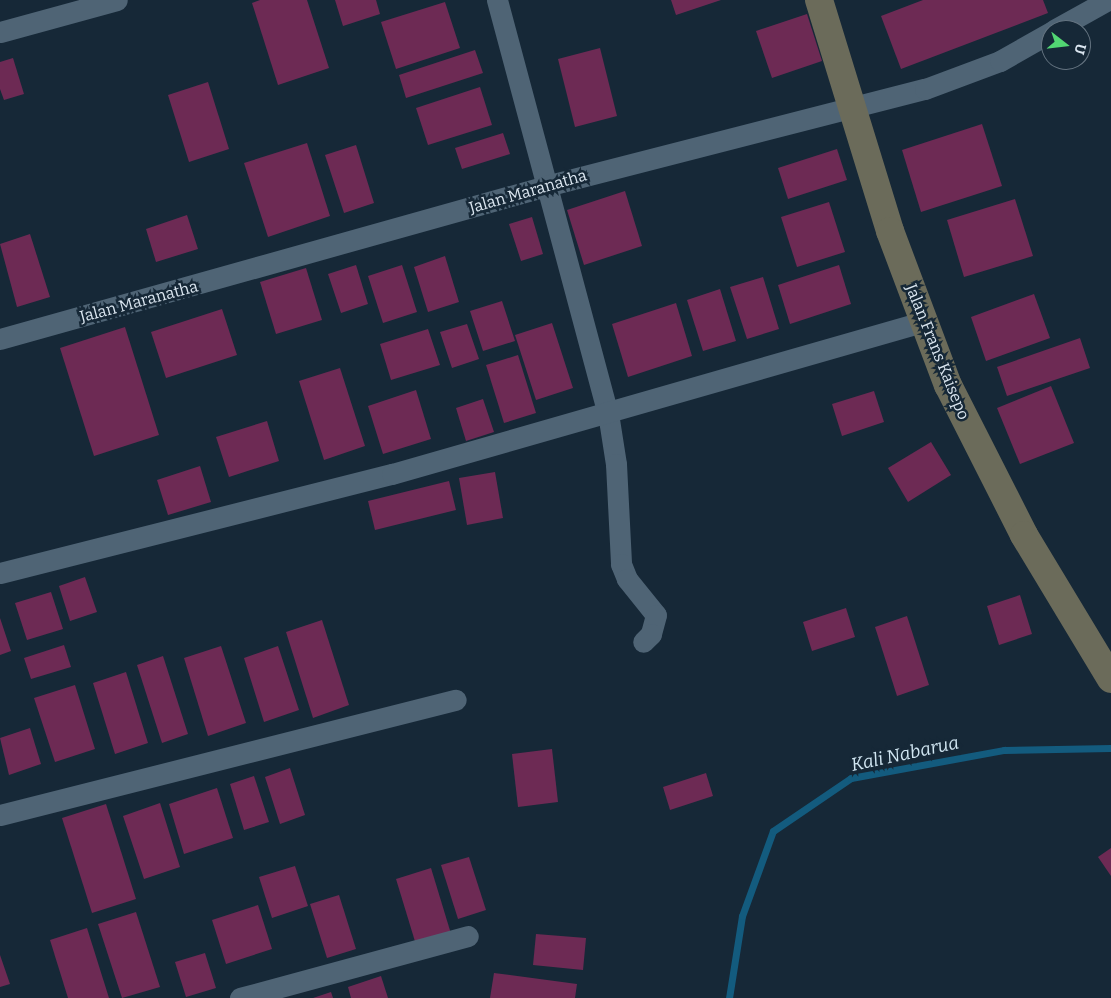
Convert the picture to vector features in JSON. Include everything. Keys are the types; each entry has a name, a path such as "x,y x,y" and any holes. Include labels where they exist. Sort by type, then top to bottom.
{"street":[{"path":"0,32 117,0"},
{"path":"497,0 608,413 616,464 621,564 627,579 656,615 651,634 643,642"},
{"name":"Jalan Frans Kaisepo","path":"819,0 890,231 922,322 948,385 1024,535 1111,679"},
{"path":"1072,20 1108,0"},
{"name":"Jalan Maranatha","path":"0,339 546,186 853,107 964,76 1041,37"},
{"path":"0,573 382,476 922,322"},
{"path":"0,815 456,700"},
{"path":"240,998 468,936"}],"building":[{"path":"260,0 307,0 329,68 278,85 252,3"},
{"path":"335,0 376,0 380,14 343,26"},
{"path":"671,0 721,0 676,15"},
{"path":"923,0 1043,0 1048,13 901,69 881,16"},
{"path":"445,2 460,48 396,69 381,22"},
{"path":"807,14 822,61 772,78 756,31"},
{"path":"600,48 617,116 575,127 558,59"},
{"path":"475,50 483,73 406,98 399,75"},
{"path":"13,58 24,94 4,100 0,89 0,62"},
{"path":"208,82 229,149 189,162 168,95"},
{"path":"480,87 492,125 428,145 416,108"},
{"path":"982,124 1002,186 921,212 902,150"},
{"path":"503,133 510,154 462,169 455,148"},
{"path":"307,143 330,216 268,237 244,163"},
{"path":"356,145 374,203 344,213 325,155"},
{"path":"837,149 847,180 788,199 778,168"},
{"path":"625,191 642,246 584,265 567,210"},
{"path":"1015,199 1033,256 964,277 947,220"},
{"path":"829,202 845,252 797,267 781,217"},
{"path":"187,215 198,249 156,262 146,229"},
{"path":"532,217 543,254 521,261 509,224"},
{"path":"30,234 50,297 17,307 0,244"},
{"path":"445,256 459,302 428,312 414,267"},
{"path":"356,265 368,304 341,313 328,274"},
{"path":"402,265 417,312 383,323 368,276"},
{"path":"839,265 851,304 790,324 778,285"},
{"path":"306,268 322,320 276,334 260,282"},
{"path":"763,277 779,329 747,339 730,287"},
{"path":"720,289 736,341 703,351 687,300"},
{"path":"1034,294 1050,338 986,361 971,317"},
{"path":"502,301 515,341 483,351 470,311"},
{"path":"676,303 692,356 628,377 612,324"},
{"path":"222,309 237,355 166,378 151,332"},
{"path":"552,323 573,388 536,400 515,335"},
{"path":"467,324 479,359 452,368 440,332"},
{"path":"125,327 159,435 94,456 60,348"},
{"path":"428,329 440,365 391,380 380,344"},
{"path":"1080,338 1090,368 1007,396 997,367"},
{"path":"518,355 536,413 504,423 486,365"},
{"path":"340,368 365,446 324,460 299,381"},
{"path":"1051,386 1074,443 1020,464 997,408"},
{"path":"416,390 431,439 383,454 368,406"},
{"path":"874,391 884,422 842,436 832,404"},
{"path":"483,399 494,432 466,441 456,408"},
{"path":"267,421 279,461 229,477 216,437"},
{"path":"931,442 951,475 908,502 888,468"},
{"path":"200,466 211,502 168,515 157,480"},
{"path":"495,472 503,518 467,525 459,478"},
{"path":"449,481 456,510 375,530 368,501"},
{"path":"85,577 97,612 70,621 59,586"},
{"path":"51,592 63,629 27,640 15,603"},
{"path":"1020,595 1032,634 999,645 987,606"},
{"path":"846,608 855,637 812,651 803,622"},
{"path":"907,616 929,685 897,696 875,627"},
{"path":"0,618 11,651 0,655"},
{"path":"322,620 349,705 313,718 286,632"},
{"path":"64,645 71,667 31,679 24,658"},
{"path":"221,646 246,723 208,736 184,658"},
{"path":"278,646 299,710 264,722 244,658"},
{"path":"163,656 188,734 162,743 137,665"},
{"path":"126,672 148,743 115,754 93,683"},
{"path":"75,685 95,749 55,762 34,698"},
{"path":"30,728 41,764 9,775 0,738"},
{"path":"552,749 558,802 518,807 512,754"},
{"path":"290,768 305,815 280,824 265,777"},
{"path":"706,773 713,796 670,810 663,787"},
{"path":"254,776 269,822 244,830 230,784"},
{"path":"217,788 233,838 184,854 169,804"},
{"path":"160,803 180,867 144,879 123,816"},
{"path":"106,804 136,899 92,913 62,818"},
{"path":"1111,848 1111,876 1098,857"},
{"path":"469,857 486,910 458,919 441,865"},
{"path":"295,866 308,906 272,918 259,877"},
{"path":"431,868 452,937 417,948 396,879"},
{"path":"339,895 356,949 327,958 310,904"},
{"path":"258,905 272,949 226,964 212,920"},
{"path":"136,912 160,987 122,998 98,924"},
{"path":"87,928 109,998 68,998 50,940"},
{"path":"536,934 586,938 583,970 533,965"},
{"path":"205,953 216,988 186,997 175,962"},
{"path":"0,955 10,984 0,987"},
{"path":"494,973 577,984 575,998 490,998"},
{"path":"381,976 388,998 351,998 348,987"},
{"path":"331,992 333,998 313,998"}],"waterway":[{"name":"Kali Nabarua","path":"729,998 742,916 773,831 851,778 1004,750 1111,748"}]}
